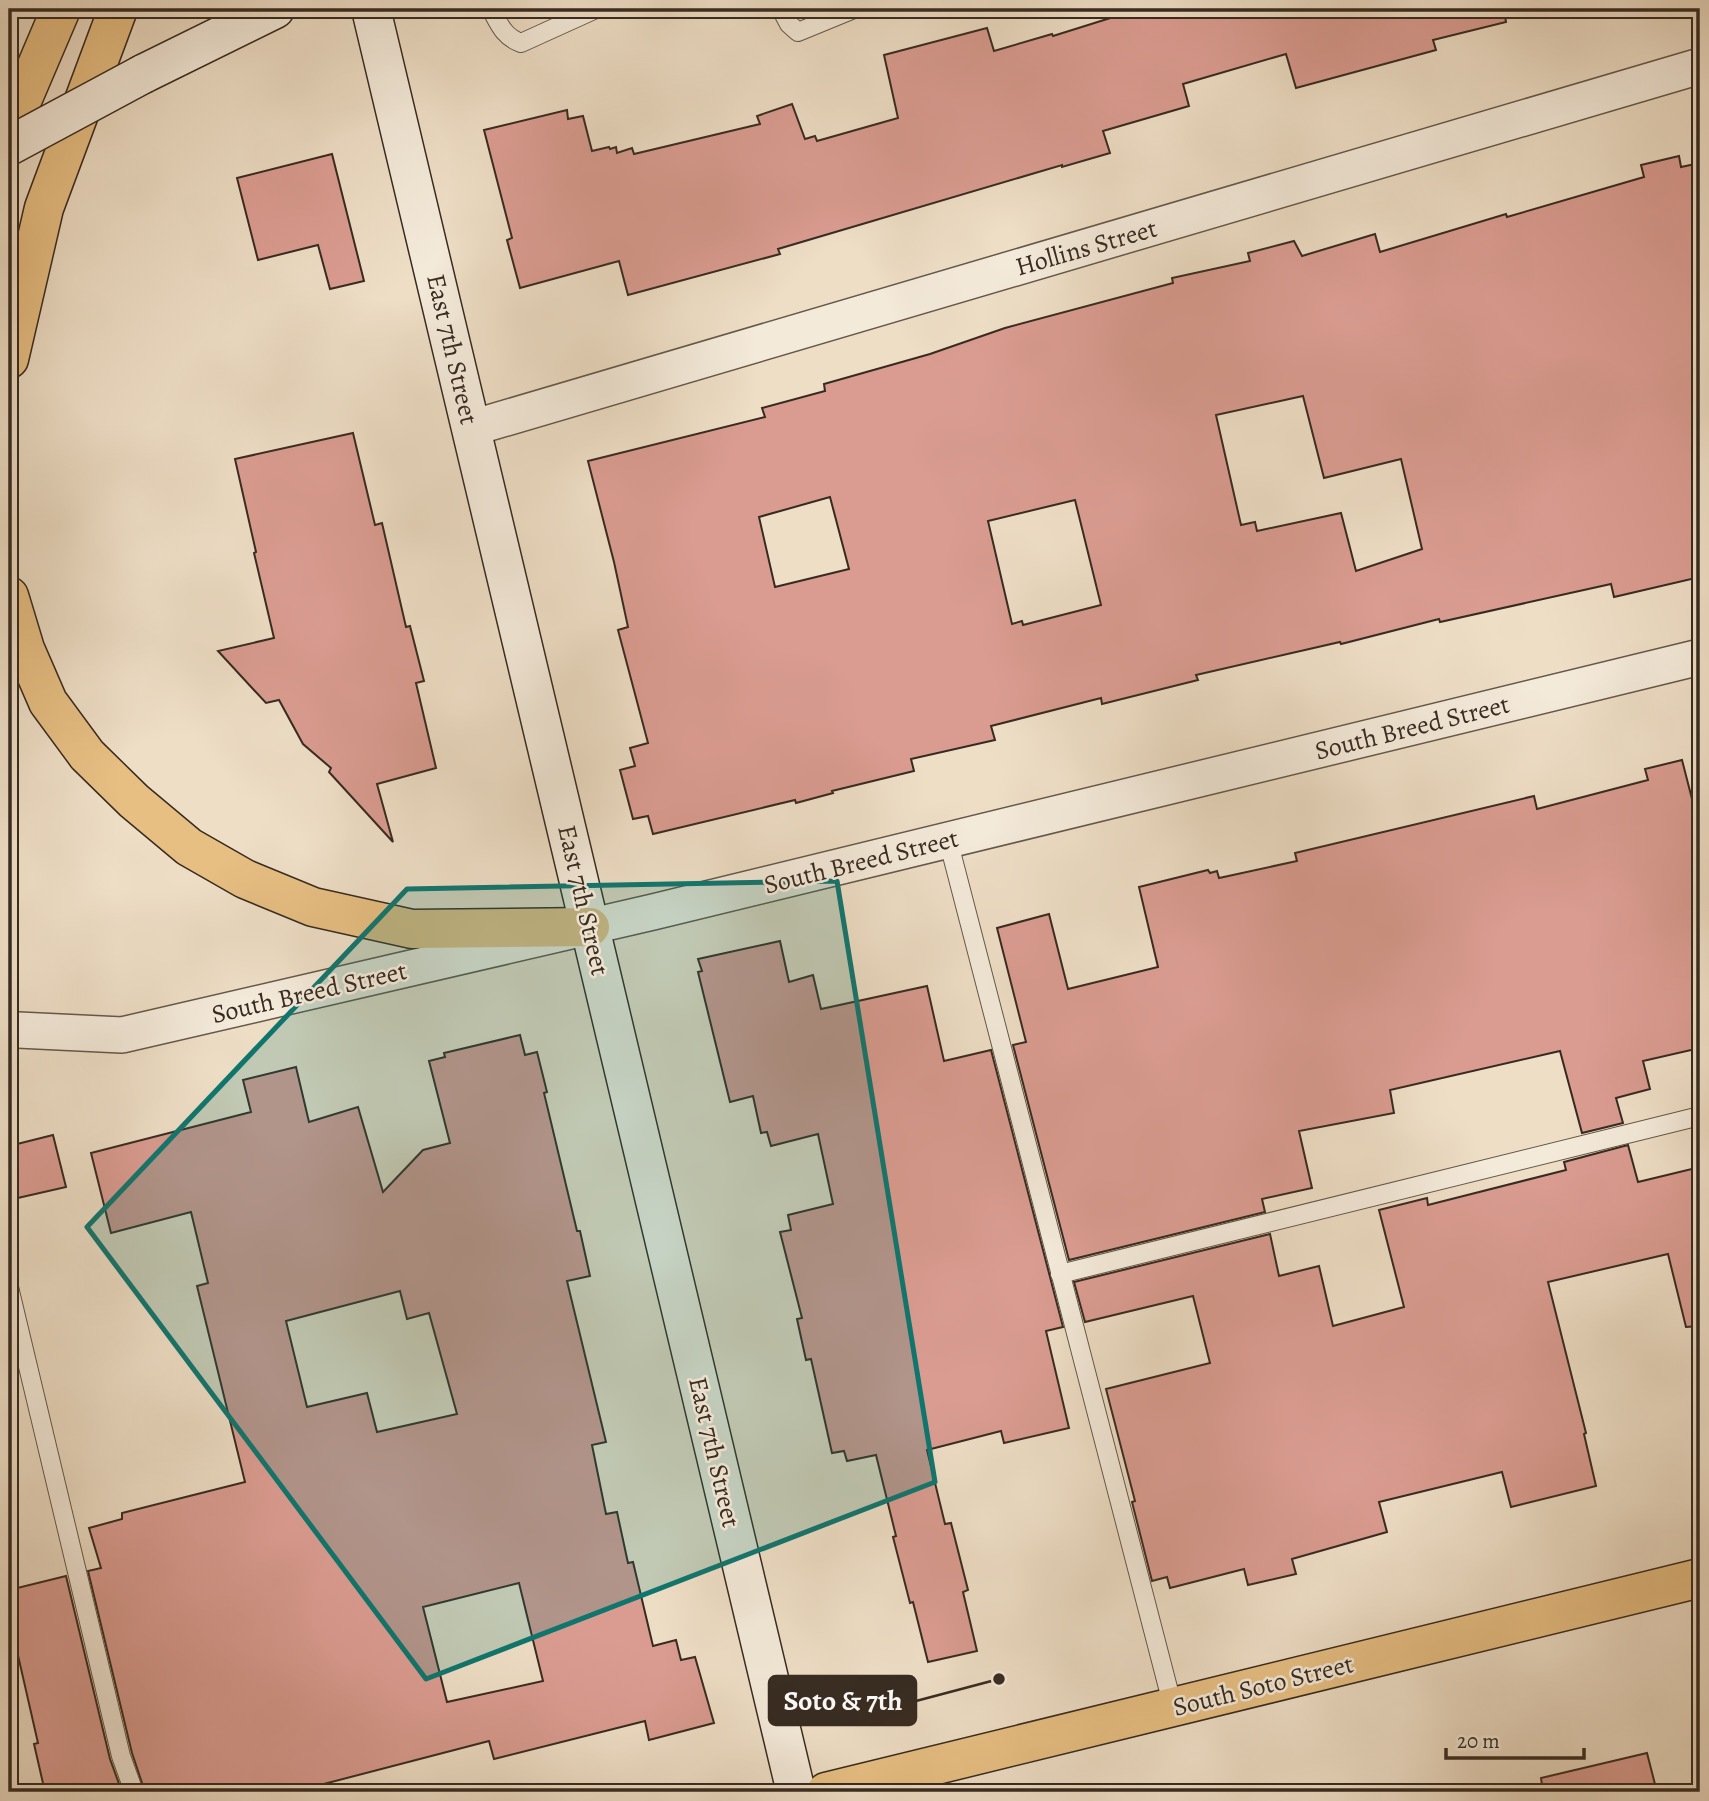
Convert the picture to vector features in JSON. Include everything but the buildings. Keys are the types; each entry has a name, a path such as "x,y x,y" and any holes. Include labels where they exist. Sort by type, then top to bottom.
{"main road":[{"path":"9,131 61,9"},
{"path":"9,359 44,208 118,9"},
{"path":"9,596 25,649 48,702 87,755 134,801 189,847 245,879 313,907 412,929 590,927"},
{"name":"South Soto Street","path":"826,1792 1700,1578"}],"street":[{"path":"9,146 143,74 275,9"},
{"name":"East 7th Street","path":"371,9 796,1792"},
{"name":"Hollins Street","path":"472,428 1700,66"},
{"name":"South Breed Street","path":"18,1030 122,1035 590,927 1700,657"}],"lane":[{"path":"491,9 511,40 521,43 596,9"},
{"path":"781,9 789,24 798,32 854,9"},
{"path":"948,840 1173,1707"},
{"path":"1060,1274 1700,1116"},
{"path":"9,1286 118,1742 134,1792"}],"highlighted area":[{"path":"837,881 935,1482 426,1679 87,1227 407,889"}],"place":[{"name":"Soto & 7th","path":"999,1679"}]}
